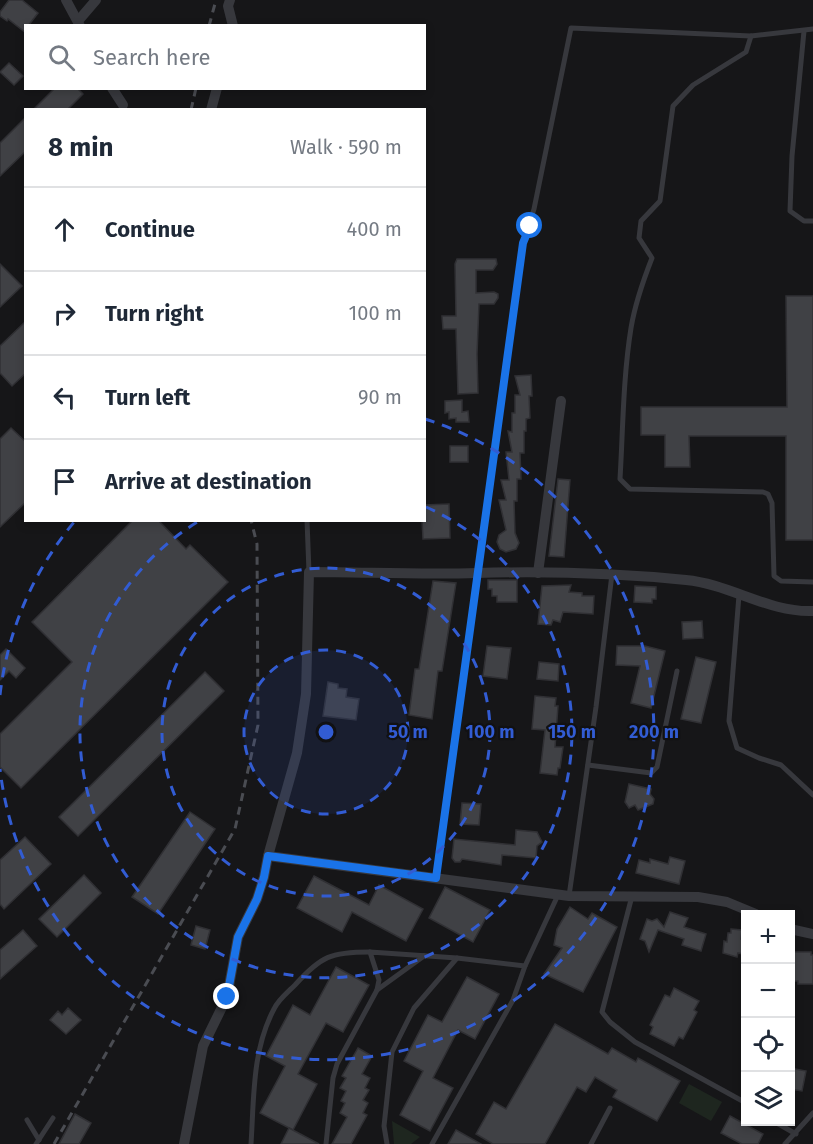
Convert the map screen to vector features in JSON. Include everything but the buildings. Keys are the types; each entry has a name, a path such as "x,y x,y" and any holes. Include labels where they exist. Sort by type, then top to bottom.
{"street":[{"path":"66,0 79,23 96,0"},
{"path":"230,0 228,6 232,24"},
{"path":"113,90 123,105"},
{"path":"212,108 216,90"},
{"path":"538,573 561,401"},
{"path":"184,1144 203,1046 227,997 238,937 257,899 297,753 306,694 309,572 612,574 716,584 764,603 813,611"},
{"path":"268,856 563,896 698,897 727,902 745,910"},
{"path":"795,930 813,934"}],"lane":[{"path":"436,878 523,243 534,208 571,28 751,36 813,29"},
{"path":"804,31 792,156 790,211 804,221 813,220"},
{"path":"751,36 746,52 693,85 673,106 660,201 641,221 639,238 652,258 639,294 631,329 620,479 630,489 763,492 768,494 772,503 774,576 781,581 813,582"},
{"path":"307,522 309,572"},
{"path":"432,1144 513,1000 525,966 563,896 588,765 612,574"},
{"path":"739,593 729,721 737,748 781,765 813,795"},
{"path":"588,765 651,773 657,768 676,670"},
{"path":"632,896 602,1012 610,1022 634,1042 741,1100"},
{"path":"251,1144 256,1073 261,1040 274,1008 308,970 323,958 345,952 370,952 457,958 525,966"},
{"path":"326,1144 333,1078 337,1064 377,990 379,980 370,952"},
{"path":"377,990 425,956"},
{"path":"387,1144 384,1126 392,1052 414,1008 457,958"},
{"path":"591,1144 610,1108"},
{"path":"785,1144 813,1113"},
{"path":"38,1142 53,1118"},
{"path":"27,1120 38,1142"},
{"path":"783,1126 796,1134"}],"shaded area":[{"path":"689,1084 722,1102 711,1121 679,1103"},
{"path":"392,1121 420,1137 411,1144 394,1144"}],"railway":[{"path":"210,24 216,0"},
{"path":"191,108 196,90"},
{"path":"54,1144 235,829 258,725 257,544 252,522"}],"route":[{"path":"227,997 238,937 257,899 268,856 436,878 523,243 530,226"}]}
